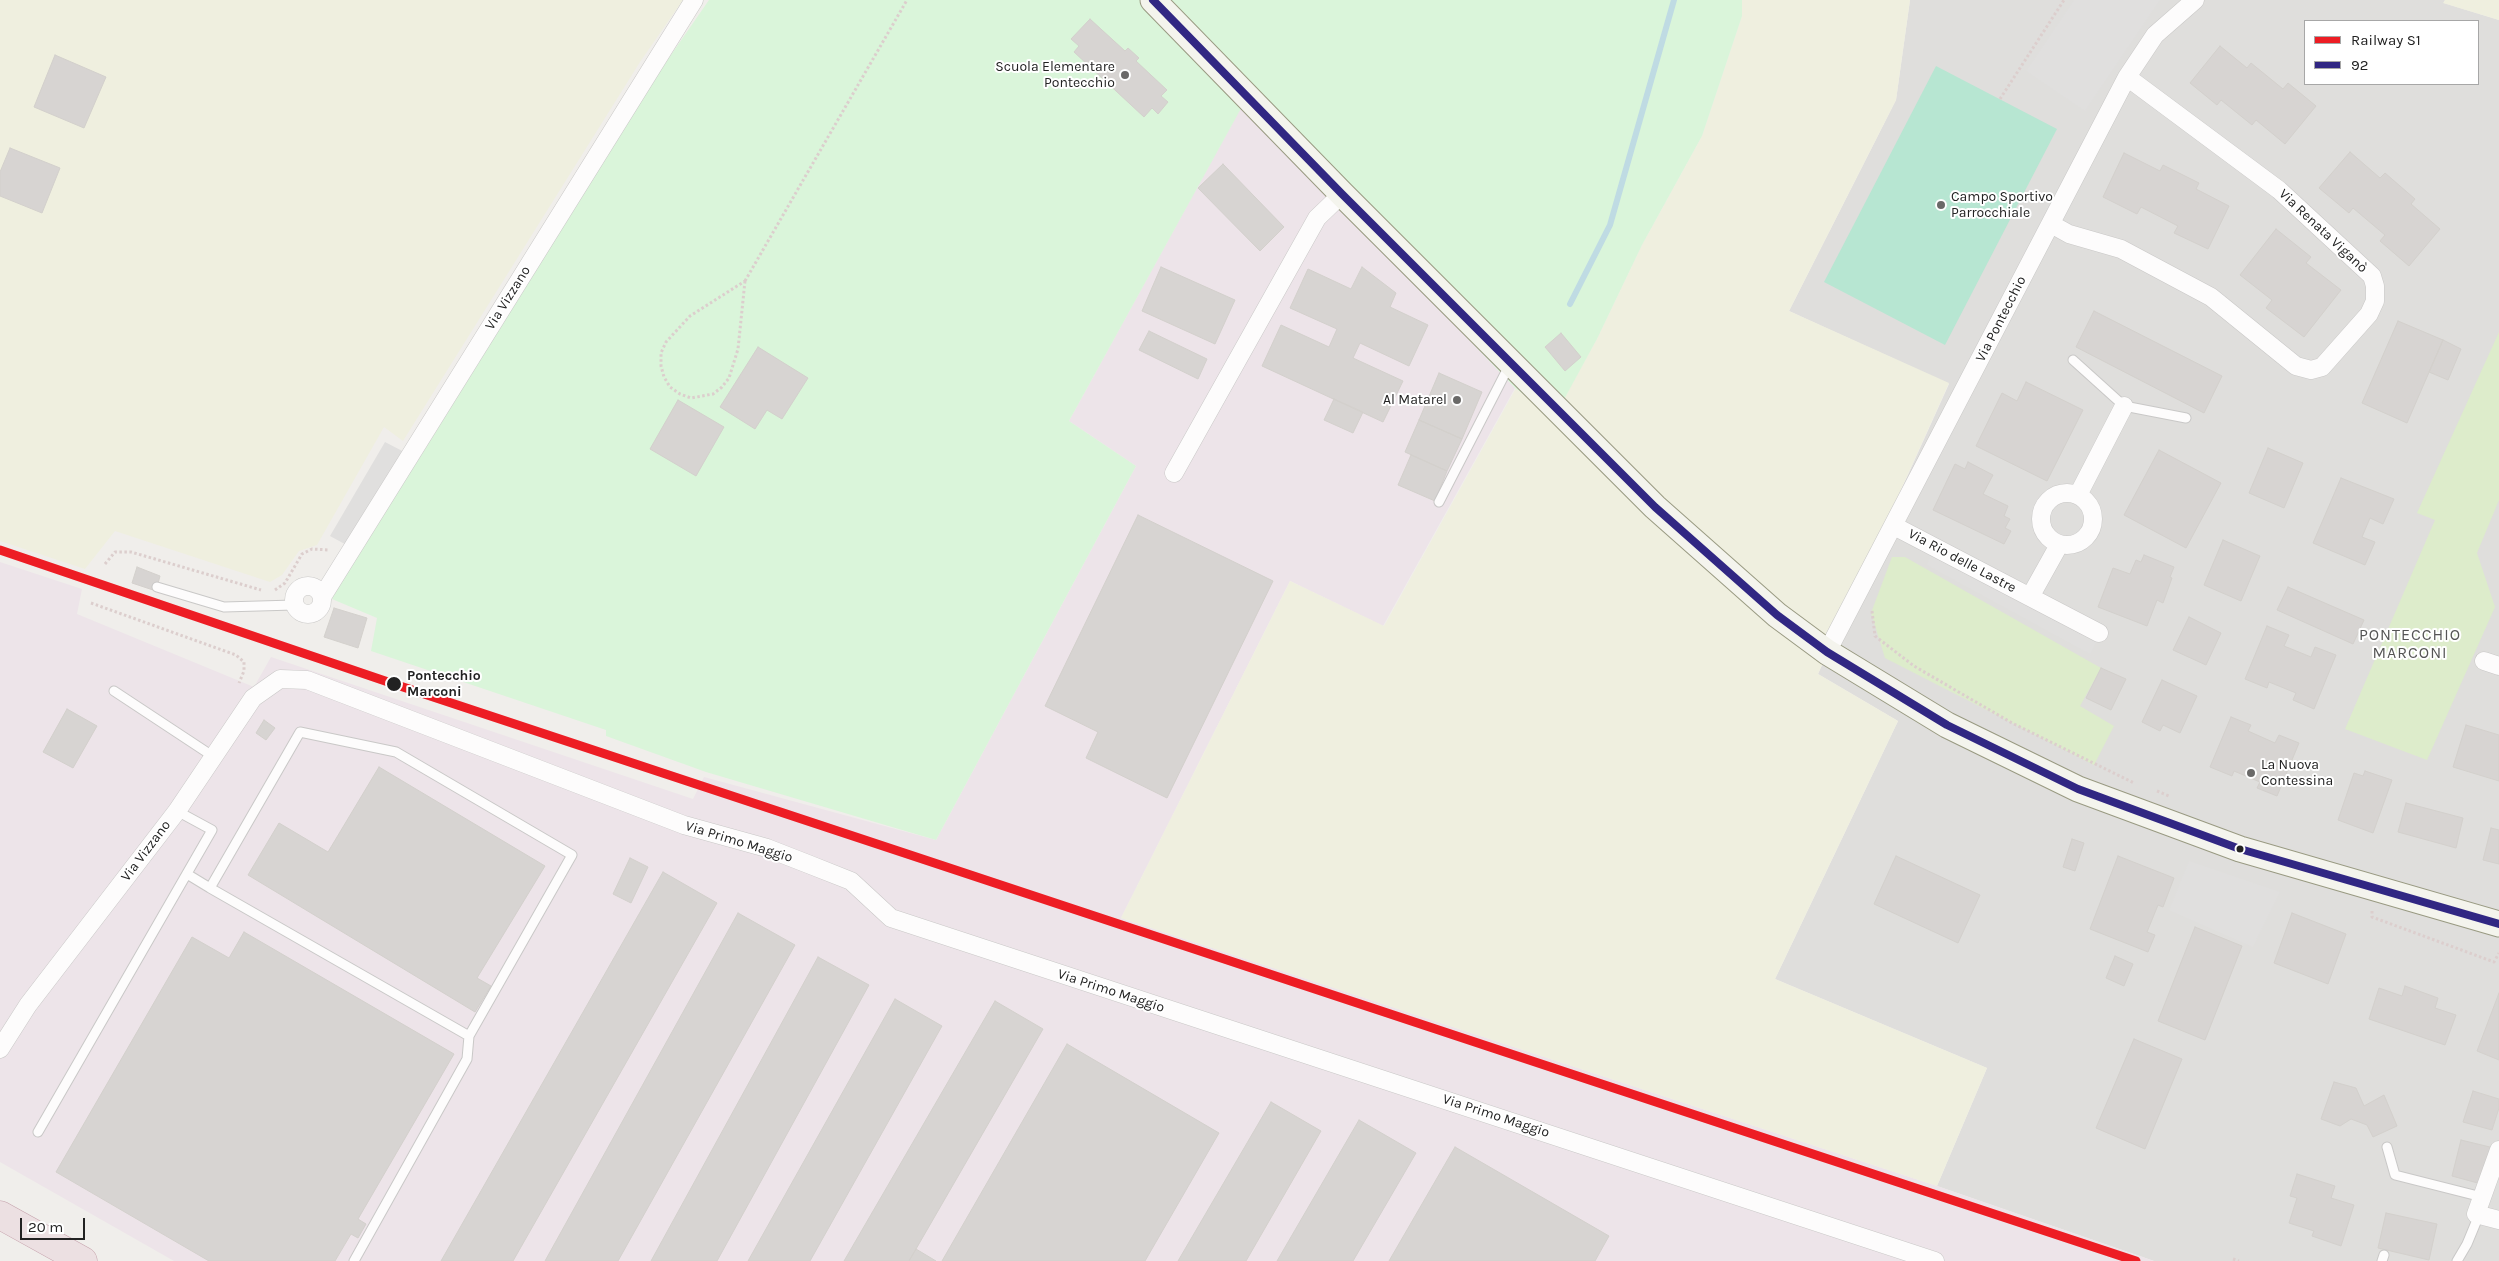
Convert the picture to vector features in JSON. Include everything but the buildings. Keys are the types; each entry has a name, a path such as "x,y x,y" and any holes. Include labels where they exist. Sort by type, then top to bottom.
{"highway":[{"path":"0,1215 83,1261"}],"main road":[{"path":"1153,0 1342,194 1655,506 1777,615 1827,652 1947,725 2078,789 2240,849 2499,924"}],"street":[{"name":"Via Vizzano","path":"318,592 336,574 694,0"},
{"name":"Via Pontecchio","path":"1827,652 2127,77 2154,36 2195,0"},
{"name":"Via Renata Viganò","path":"2051,224 2069,234 2121,249 2211,297 2296,366 2311,370 2322,367 2369,314 2376,301 2372,276 2279,190 2127,77"},
{"path":"1174,473 1317,218 1342,194"},
{"path":"2078,495 2124,406"},
{"path":"2066,493 2078,495 2087,502 2093,512 2093,524 2089,534 2075,544 2059,544 2048,538 2042,528 2041,516 2045,504 2054,496 2066,493"},
{"name":"Via Rio delle Lastre","path":"1894,526 2099,633"},
{"path":"2030,597 2059,544"},
{"path":"304,586 318,592 318,611 310,614 301,613 294,605 296,591 304,586"},
{"name":"Via Vizzano","path":"0,1049 28,1005 177,811 253,698 280,679 307,680"},
{"name":"Via Primo Maggio","path":"307,680 684,825 767,848 851,881 891,918 1934,1261"},
{"path":"2499,1150 2476,1214 2499,1220"}],"lane":[{"path":"2073,360 2124,406 2186,418"},
{"path":"1439,502 1511,362"},
{"path":"157,586 224,607 269,608 294,605"},
{"path":"114,691 214,757"},
{"path":"210,888 300,732 396,752 572,855 469,1036 467,1059 354,1261"},
{"path":"38,1132 212,830 177,811"},
{"path":"187,874 469,1036"},
{"path":"2387,1147 2395,1174 2482,1197"},
{"path":"2457,1261 2467,1244 2479,1215"}],"path":[{"path":"745,282 690,316 666,342 661,353 660,366 670,387 680,394 697,398 713,394 722,387 728,378 738,348 745,282 907,0"},
{"path":"2000,99 2064,0"},
{"path":"105,564 115,552 131,552 263,590 274,590 285,582 302,554 312,549 350,551"},
{"path":"91,603 236,655 244,662 244,671 236,688"},
{"path":"1873,605 1871,614 1875,636 1914,666 2012,723 2140,786"},
{"path":"2155,790 2175,798"},
{"path":"2372,908 2372,917 2494,962 2499,953"},
{"path":"2233,1259 2239,1261"}],"shaded area":[{"path":"1910,0 2445,0 2444,3 2499,20 2499,1261 2154,1261 1937,1186 1987,1068 1775,979 1898,721 1818,674 1949,384 1789,311 1896,100"},
{"path":"2074,0 2160,0 2085,111 2026,71"},
{"path":"1244,102 1515,388 1383,626 1290,581 1121,918 1937,1186 2154,1261 174,1261 0,1162 0,562 82,589 77,614 254,687 271,657 693,799 704,777 936,840 1136,466 1069,421"},
{"path":"385,442 410,455 352,548 330,536"},
{"path":"1932,549 2099,636 2090,654 1927,565"},
{"path":"2189,861 2280,892 2253,947 2169,910"}],"green space":[{"path":"0,0 683,0 640,62 403,441 384,427 317,545 299,551 282,575 270,582 115,531 85,569 0,541"},
{"path":"709,0 1742,0 1742,16 1702,136 1642,245 1597,339 1555,416 1515,388 1244,103 1069,421 1136,466 936,840 706,772 606,736 606,730 371,651 377,618 332,599 345,571 420,457 657,75"},
{"path":"1742,0 1910,0 1896,100 1789,311 1949,383 1818,674 1898,721 1775,979 1987,1068 1937,1186 1121,918 1290,581 1384,626 1516,388 1555,415 1597,339 1642,245 1702,136 1742,16"},
{"path":"2445,0 2499,0 2499,20 2443,3"},
{"name":"Campo Sportivo Parrocchiale","path":"1936,66 2057,129 1945,345 1824,282"},
{"path":"2499,332 2499,500 2477,553 2495,607 2427,760 2345,729 2435,520 2417,513"},
{"path":"1892,557 1905,557 2101,668 2080,706 2114,726 2094,765 1885,658 1871,613"}],"waterway":[{"path":"1570,304 1610,225 1674,0"}],"rail line":[{"name":"S1","path":"0,550 394,684 2136,1261"}],"transit line":[{"name":"92","path":"1153,0 1342,194 1655,507 1777,615 1827,652 1947,725 2078,789 2240,849 2499,924"}],"place":[{"name":"Scuola Elementare Pontecchio","path":"1125,75"},
{"name":"Campo Sportivo Parrocchiale","path":"1941,205"},
{"name":"Al Matarel","path":"1457,400"},
{"name":"Pontecchio Marconi","path":"394,684"},
{"name":"La Nuova Contessina","path":"2251,773"}],"district":[{"name":"PONTECCHIO MARCONI","path":"2410,644"}]}
